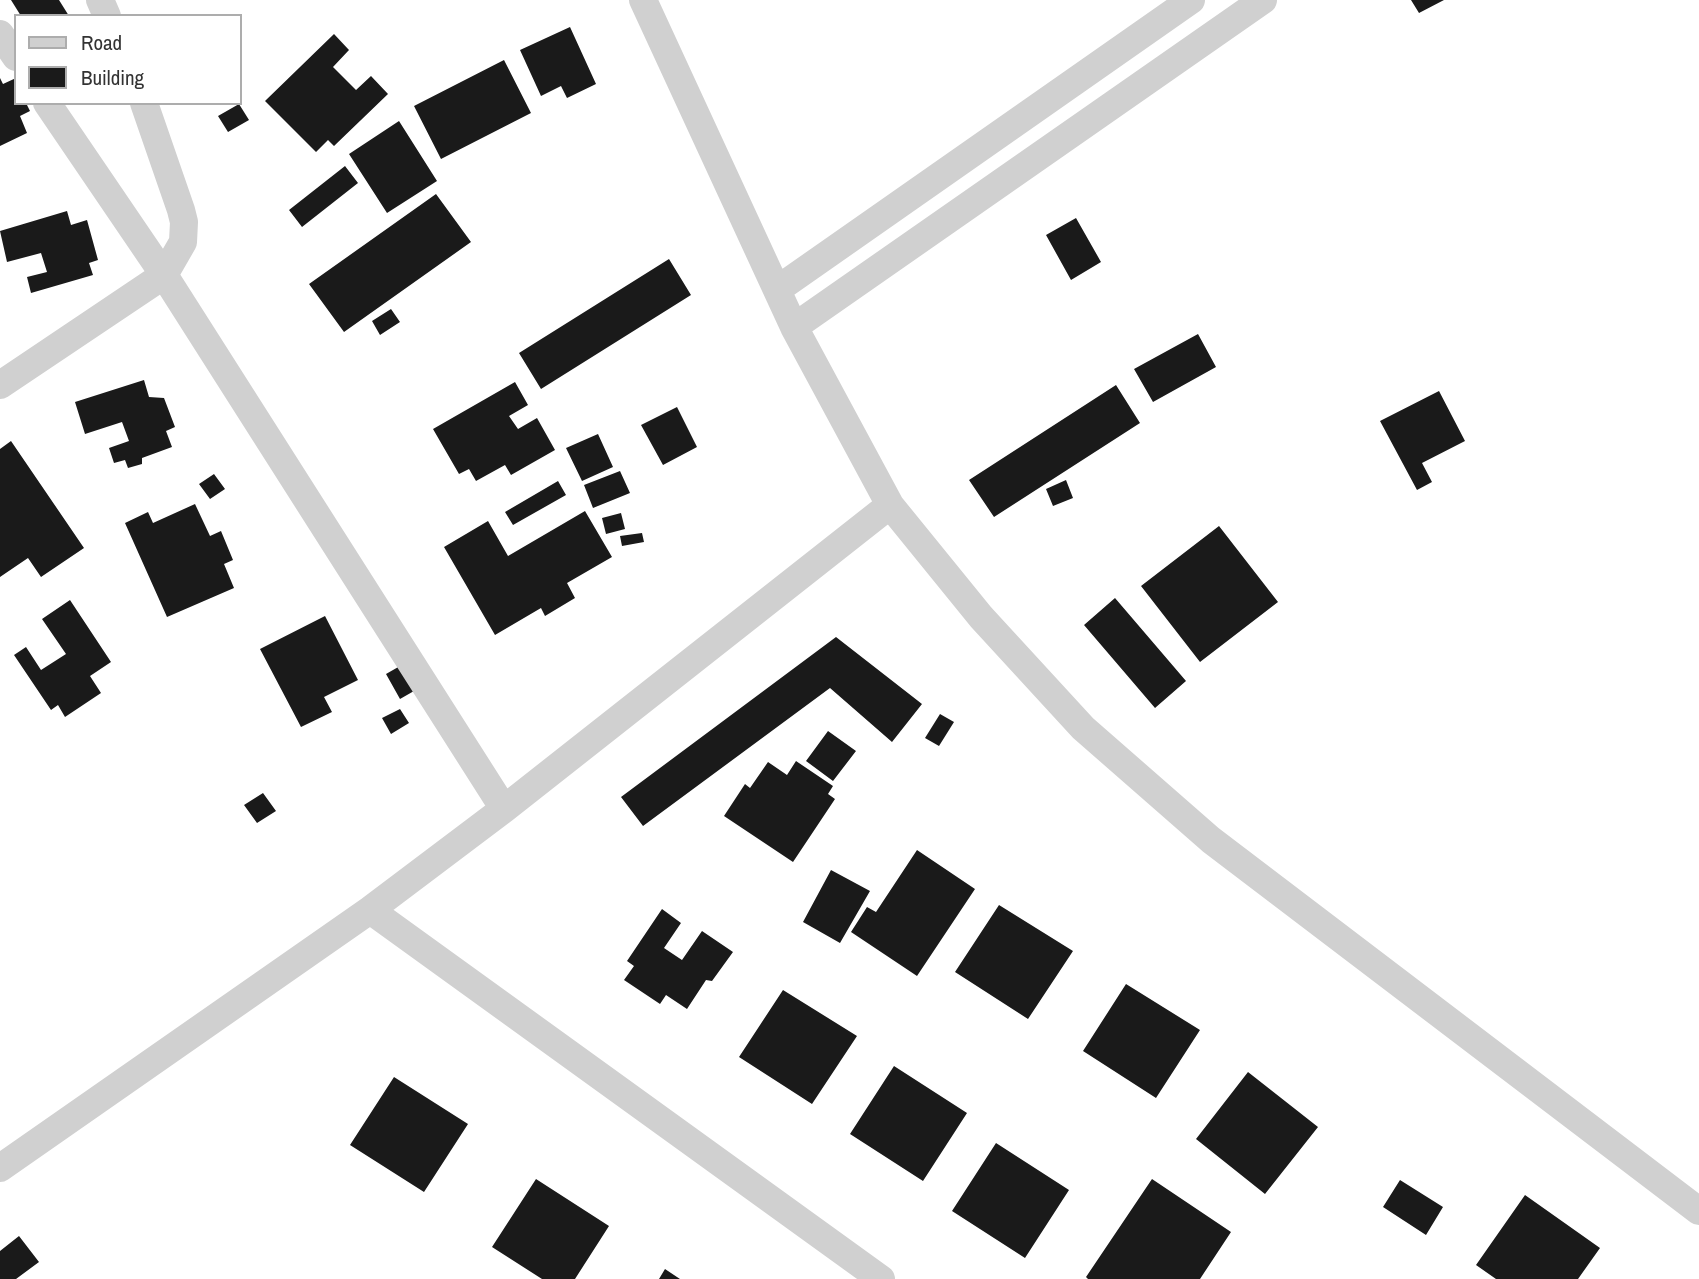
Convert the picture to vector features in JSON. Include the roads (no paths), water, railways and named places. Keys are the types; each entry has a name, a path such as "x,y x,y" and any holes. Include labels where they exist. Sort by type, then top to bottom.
{"street":[{"path":"643,0 794,327 890,505 981,617 1083,728 1211,840 1699,1211"},
{"path":"778,289 1192,0"},
{"path":"794,327 1263,0"},
{"path":"0,34 14,54"},
{"path":"48,105 164,275 504,809"},
{"path":"0,385 164,275 183,242 184,222 145,105"},
{"path":"0,1168 370,910 504,809 890,505"},
{"path":"370,910 881,1279"}]}
